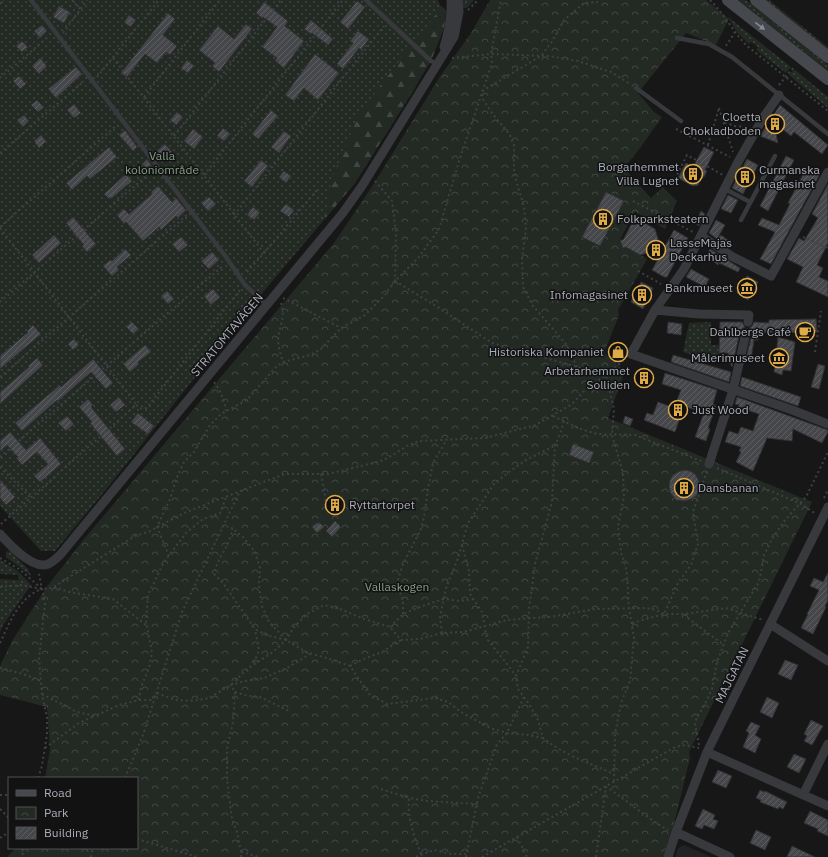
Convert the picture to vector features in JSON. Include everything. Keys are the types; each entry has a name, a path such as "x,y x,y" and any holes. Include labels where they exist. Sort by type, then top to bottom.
{"main road":[{"path":"728,0 828,79"},
{"path":"756,0 828,57"}],"street":[{"name":"STRATOMTAVÄGEN","path":"440,61 449,30 452,11 451,0"},
{"name":"STRATOMTAVÄGEN","path":"36,564 44,566 60,555 342,214 369,174 454,37 459,12 458,0"},
{"path":"777,93 738,162 684,269 655,310 631,354 828,424"},
{"path":"701,236 733,257 771,276 827,174"},
{"path":"655,310 748,318"},
{"path":"709,464 733,390 746,333"},
{"name":"MAJGATAN","path":"668,857 673,832 767,622 828,507"},
{"path":"0,534 22,555 36,564"},
{"path":"767,622 828,661"},
{"path":"803,795 828,744"},
{"path":"708,752 828,806"},
{"path":"673,832 730,857"}],"lane":[{"path":"31,0 226,257 240,279 267,305"},
{"path":"366,0 431,61 440,61"},
{"path":"677,38 709,44 732,57 828,134"},
{"path":"636,88 681,121"},
{"path":"741,220 775,156"},
{"path":"725,188 750,202"}],"path":[{"path":"0,4 4,0"},
{"path":"72,0 80,9"},
{"path":"59,36 72,22 87,0"},
{"path":"93,82 159,0"},
{"path":"144,97 220,0"},
{"path":"174,136 281,0"},
{"path":"204,175 343,0"},
{"path":"169,556 157,527 170,499 177,477 184,462 194,452 210,425 226,412 247,400 275,368 283,362 310,355 320,350 341,328 365,315 385,295 395,281 419,257 439,229 460,158 492,63 490,54 501,0"},
{"path":"710,0 719,9 746,45 828,111"},
{"path":"482,91 541,56 553,40 564,20 584,3 598,2"},
{"path":"719,9 725,13"},
{"path":"234,215 388,21"},
{"path":"0,78 55,31"},
{"path":"723,52 735,32"},
{"path":"440,61 490,54 549,56 578,61 611,72 636,88"},
{"path":"113,58 264,253"},
{"path":"777,93 793,68"},
{"path":"0,153 89,77"},
{"path":"482,91 483,99 492,113 510,135 514,145 514,173 524,207 526,230 522,258 523,286 533,306 566,344 577,367"},
{"path":"708,145 719,108 738,162"},
{"path":"122,121 0,227 136,405 142,409 149,406 245,285"},
{"path":"724,121 734,126 758,128"},
{"path":"676,129 738,162"},
{"path":"675,179 687,155 730,179"},
{"path":"0,302 157,167"},
{"path":"369,174 392,201 396,232 395,281"},
{"path":"240,279 317,190"},
{"path":"633,201 701,236"},
{"path":"0,377 191,212"},
{"path":"794,233 828,248"},
{"path":"0,457 228,261"},
{"path":"638,272 670,289"},
{"path":"395,281 492,343 606,375"},
{"path":"277,293 287,301 341,328"},
{"path":"277,293 283,308 283,320 278,341 283,362"},
{"path":"815,352 821,312"},
{"path":"0,644 17,610 24,599 32,593 42,589 54,587 136,536 157,527 184,512 285,474 328,474 381,461 419,441 485,438 536,425 572,404 585,390 631,354"},
{"path":"209,375 220,390 226,412"},
{"path":"606,375 614,410 612,435 623,473 624,497 618,526 621,553 627,575 629,608 634,638 630,680 621,703 616,734 614,782"},
{"path":"0,525 136,405"},
{"path":"553,416 597,434 635,435 709,464 801,504 816,514"},
{"path":"516,676 528,647 530,602 535,564 552,502 555,446 564,421"},
{"path":"402,614 404,601 397,583 403,564 421,529 433,463 448,440"},
{"path":"442,633 440,618 446,588 458,558 468,523 494,484 526,460 555,446"},
{"path":"482,857 675,747 685,745 700,748 695,724 712,689 717,662 728,633 760,582 764,555 772,539 785,520 806,497 828,452"},
{"path":"664,614 678,583 691,565 698,544 693,512 709,464"},
{"path":"0,467 30,498"},
{"path":"321,474 326,510"},
{"path":"124,777 143,735 182,612 240,492"},
{"path":"139,700 141,687 152,653 147,626 148,595 164,562 186,533 203,519 220,513 226,497"},
{"path":"254,664 259,650 255,629 223,583 214,574 215,567 231,536 232,528 243,537 255,552 260,568 262,606 269,622 286,640 306,652 350,666 369,694 387,704 435,698 448,702 461,712 490,728 543,738 557,748 574,757 614,775"},
{"path":"461,544 469,571 470,594 482,612 487,639 516,676 518,689 538,720 543,738"},
{"path":"0,558 19,569 42,589"},
{"path":"36,564 45,604 39,658 42,694 47,718 45,748 38,777"},
{"path":"0,587 22,585 42,589"},
{"path":"54,587 69,592 113,599 147,626"},
{"path":"390,627 402,614 444,599 461,601 473,599"},
{"path":"231,686 247,669 272,652 286,640 294,627 307,614 324,605 340,609 364,619 390,627 401,640"},
{"path":"350,666 382,652 401,640 420,639 442,633 463,632 507,620 549,617 596,609 645,608 656,610 664,614"},
{"path":"632,623 664,614 685,614 726,608 742,612 767,622"},
{"path":"685,614 689,619 724,645"},
{"path":"255,629 266,635 286,640"},
{"path":"157,693 176,700 193,701 209,698 231,686 245,681 264,678 287,668 311,654"},
{"path":"0,668 23,674 41,681"},
{"path":"231,686 235,692 233,722 228,749 227,780 232,819 237,832 241,852 240,857"},
{"path":"235,692 248,696 260,697 289,711"},
{"path":"42,694 77,712 95,716"},
{"path":"416,857 434,850 466,856 477,804 497,744 507,732 524,697"},
{"path":"45,748 79,723 119,705 139,700 154,700"},
{"path":"606,787 634,808 673,832"},
{"path":"596,857 606,787"},
{"path":"381,789 409,798 427,801 477,804"},
{"path":"409,798 408,808 412,829 421,854"},
{"path":"0,808 8,817"},
{"path":"517,837 527,857"},
{"path":"138,839 197,857"},
{"path":"241,852 259,857"}],"shaded area":[{"path":"684,845 711,857 675,857 678,848"}],"green space":[{"name":"Valla koloniområde","path":"0,0 438,0 440,5 446,10 444,28 415,88 355,183 258,298 108,487 55,551 41,551 0,506"},
{"path":"461,0 474,0 467,8 462,8"},
{"name":"Vallaskogen","path":"490,0 706,0 729,19 716,45 686,33 638,93 654,112 662,117 624,168 651,198 663,187 677,201 665,229 635,212 619,241 647,259 618,310 619,315 604,353 625,371 608,418 812,502 689,752 690,758 666,857 7,857 15,849 138,849 138,777 45,777 50,749 47,707 0,695 0,666 12,641 46,588 84,539 334,243 373,185 439,78 471,33"},
{"path":"738,0 746,0 828,65 828,71"},
{"path":"765,0 769,0 828,47 828,50"},
{"path":"442,7 446,11 444,28 431,61 355,183 324,220 332,178 359,114"},
{"path":"728,17 791,67 786,73 756,50 758,47 751,42 749,44 737,32"},
{"path":"794,69 828,97 828,108 789,75"},
{"path":"711,322 711,345 719,345 718,363 683,352 689,323"},
{"path":"6,552 11,552 28,569 31,576 6,557"},
{"path":"0,560 18,571 31,585 3,625 0,632 0,579 19,580 18,575 0,574"}],"building":[{"path":"357,1 365,7 348,29 340,22"},
{"path":"264,2 288,21 285,26 304,41 284,68 275,61 277,58 262,47 277,27 256,13"},
{"path":"59,6 70,12 64,23 53,17"},
{"path":"168,13 175,19 163,35 177,46 170,55 166,52 157,63 145,54 127,77 121,73"},
{"path":"129,15 136,20 130,27 124,22"},
{"path":"311,20 333,39 328,45 304,29"},
{"path":"246,24 252,29 219,72 212,66 215,63 199,50 218,26 234,39"},
{"path":"42,25 47,31 40,38 34,31"},
{"path":"358,31 369,39 361,50 359,48 343,69 337,64 353,43 350,41"},
{"path":"22,41 28,47 22,52 16,46"},
{"path":"315,54 339,73 318,100 304,88 294,101 285,95"},
{"path":"40,58 47,66 39,74 32,66"},
{"path":"187,60 194,66 188,73 181,68"},
{"path":"76,67 82,74 56,98 48,89"},
{"path":"19,76 26,84 20,89 13,81"},
{"path":"37,100 44,107 38,112 31,105"},
{"path":"74,104 81,113 74,118 67,110"},
{"path":"780,105 828,145 822,154 794,132 791,136 773,121 778,143 760,136"},
{"path":"271,110 278,116 258,139 252,134"},
{"path":"177,112 183,117 176,125 170,120"},
{"path":"24,115 29,121 23,127 17,120"},
{"path":"223,128 230,134 224,141 217,136"},
{"path":"193,129 203,137 194,149 184,141"},
{"path":"125,130 137,147 133,151 119,135"},
{"path":"284,131 291,136 279,153 271,147"},
{"path":"41,135 46,141 39,148 34,141"},
{"path":"165,144 172,152 164,160 162,157 158,161 153,154"},
{"path":"109,147 117,157 90,179 87,176 72,190 66,183"},
{"name":"Borgarhemmet Villa Lugnet","path":"704,147 714,152 705,170 707,171 704,177 702,177 698,185 693,186 678,178 686,163 693,167"},
{"path":"786,156 794,160 768,211 760,206"},
{"path":"147,159 152,166 147,170 142,164"},
{"name":"Curmanska magasinet","path":"747,159 758,165 743,194 732,188"},
{"path":"261,160 268,166 252,187 244,181"},
{"path":"807,167 820,174 771,264 760,259 775,232 758,225 762,218 779,225 790,204 788,203"},
{"path":"284,171 291,176 286,183 279,177"},
{"path":"126,174 132,181 112,198 108,198 104,194"},
{"path":"828,184 828,243 817,265 823,268 819,277 828,281 828,297 796,282 803,267 787,259 799,238 804,241 818,218 812,214"},
{"path":"158,186 172,202 176,198 186,210 178,218 176,216 161,230 159,227 143,241 126,222 124,224 117,215 124,209 129,214 152,194 151,192"},
{"name":"Folkparksteatern","path":"606,192 624,201 600,246 582,237"},
{"path":"728,195 738,200 731,213 721,209"},
{"path":"209,197 216,204 208,211 201,203"},
{"path":"286,204 294,210 289,217 280,211"},
{"path":"253,207 260,213 254,220 247,215"},
{"path":"701,211 705,214 699,226 695,223"},
{"path":"73,217 96,244 87,252 82,246 84,245 66,223"},
{"path":"716,220 725,225 717,239 709,233"},
{"path":"643,222 655,229 661,249 640,255 626,247 623,248 620,240 623,240 631,225"},
{"path":"674,230 688,238 667,277 664,277 652,270"},
{"path":"54,235 61,243 39,263 32,255"},
{"path":"721,235 729,241 726,245 717,240"},
{"path":"181,237 188,245 179,252 172,244"},
{"path":"125,249 131,255 117,267 119,270 112,276 103,266 110,260 112,261"},
{"path":"710,249 740,268 738,272 719,263 718,265 706,256"},
{"path":"212,252 219,260 209,269 201,261"},
{"path":"691,269 709,279 705,287 686,277"},
{"name":"Bankmuseet","path":"747,276 758,282 748,300 737,293"},
{"name":"Infomagasinet","path":"641,282 653,288 643,309 631,302"},
{"path":"213,289 220,297 211,305 204,296"},
{"path":"167,291 174,299 168,304 161,296"},
{"path":"816,319 817,332 758,332 758,340 754,340 751,359 746,358 752,334 752,331 749,328 754,322 769,323 769,320"},
{"path":"132,322 139,329 133,334 126,327"},
{"path":"668,322 682,324 681,335 667,333"},
{"path":"720,322 742,322 745,327 740,332 732,367 728,359 728,353 719,353"},
{"path":"33,325 41,334 0,369 0,356 28,332 27,331"},
{"path":"778,337 795,342 791,371 783,370 782,375 774,372"},
{"path":"74,339 79,345 73,350 68,344"},
{"path":"145,345 151,352 138,362 139,364 130,372 123,364"},
{"path":"673,355 731,372 729,382 671,362"},
{"path":"37,358 43,365 0,404 0,392 29,367 28,366"},
{"path":"93,359 113,383 106,389 91,372 22,431 15,423 60,385 61,387"},
{"path":"818,364 825,366 819,389 811,387"},
{"name":"Arbetarhemmet Solliden","path":"639,370 653,374 648,386 635,381"},
{"path":"665,373 717,390 713,404 716,406 708,428 710,429 706,441 695,437 704,413 684,406 675,432 644,420 647,413 653,415 658,402 674,408 681,390 662,384"},
{"path":"742,377 801,397 798,406 740,386"},
{"path":"119,397 125,405 116,412 110,405"},
{"path":"737,397 828,430 828,432 822,443 793,429 792,441 767,438 753,471 736,462 741,452 739,451 741,447 725,442 729,431 738,434 741,427 753,431 759,414 738,407 739,405 735,404"},
{"path":"88,399 93,405 91,407 125,449 117,456 79,407"},
{"path":"138,413 154,426 148,434 131,422"},
{"path":"67,416 74,424 66,431 58,423"},
{"path":"625,416 633,419 630,426 623,423"},
{"path":"10,432 26,450 40,438 61,464 40,482 34,476 48,464 37,452 22,465 16,458 18,457 7,445 0,451 0,441"},
{"path":"573,444 594,452 589,463 569,455"},
{"name":"Dansbanan","path":"684,470 695,474 700,485 699,491 696,496 691,499 685,501 676,500 670,492 670,480 673,475"},
{"path":"0,480 15,497 6,505 0,498"},
{"name":"Ryttartorpet","path":"336,498 342,509 335,513 328,501"},
{"path":"335,521 341,527 332,537 326,531"},
{"path":"317,523 320,523 324,527 317,533 312,527"},
{"path":"828,573 828,600 813,634 801,628 819,590 810,586 814,578 823,582"},
{"path":"785,660 798,665 791,680 778,674"},
{"path":"767,697 779,703 772,718 760,712"},
{"path":"811,720 823,726 812,745 804,741 807,736 804,734"},
{"path":"751,722 760,726 755,735 761,739 755,753 743,747 749,733 746,731"},
{"path":"794,754 806,759 799,773 787,767"},
{"path":"718,770 732,776 726,788 712,782"},
{"path":"760,790 787,802 783,809 779,807 778,809 760,802 761,800 756,798"},
{"path":"703,809 715,815 713,819 718,821 714,829 704,825 702,829 695,826"},
{"path":"810,811 828,820 828,836 817,831 818,829 804,823"},
{"path":"756,830 771,837 765,850 750,843"},
{"path":"792,846 815,857 787,857"}],"place":[{"name":"Cloetta Chokladboden","path":"775,124"},
{"name":"Borgarhemmet Villa Lugnet","path":"693,174"},
{"name":"Curmanska magasinet","path":"745,177"},
{"name":"Folkparksteatern","path":"603,219"},
{"name":"LasseMajas Deckarhus","path":"656,250"},
{"name":"Bankmuseet","path":"747,288"},
{"name":"Infomagasinet","path":"642,295"},
{"name":"Dahlbergs Café","path":"805,332"},
{"name":"Historiska Kompaniet","path":"618,352"},
{"name":"Målerimuseet","path":"779,358"},
{"name":"Arbetarhemmet Solliden","path":"644,378"},
{"name":"Just Wood","path":"678,410"},
{"name":"Dansbanan","path":"684,488"},
{"name":"Ryttartorpet","path":"335,505"}]}
